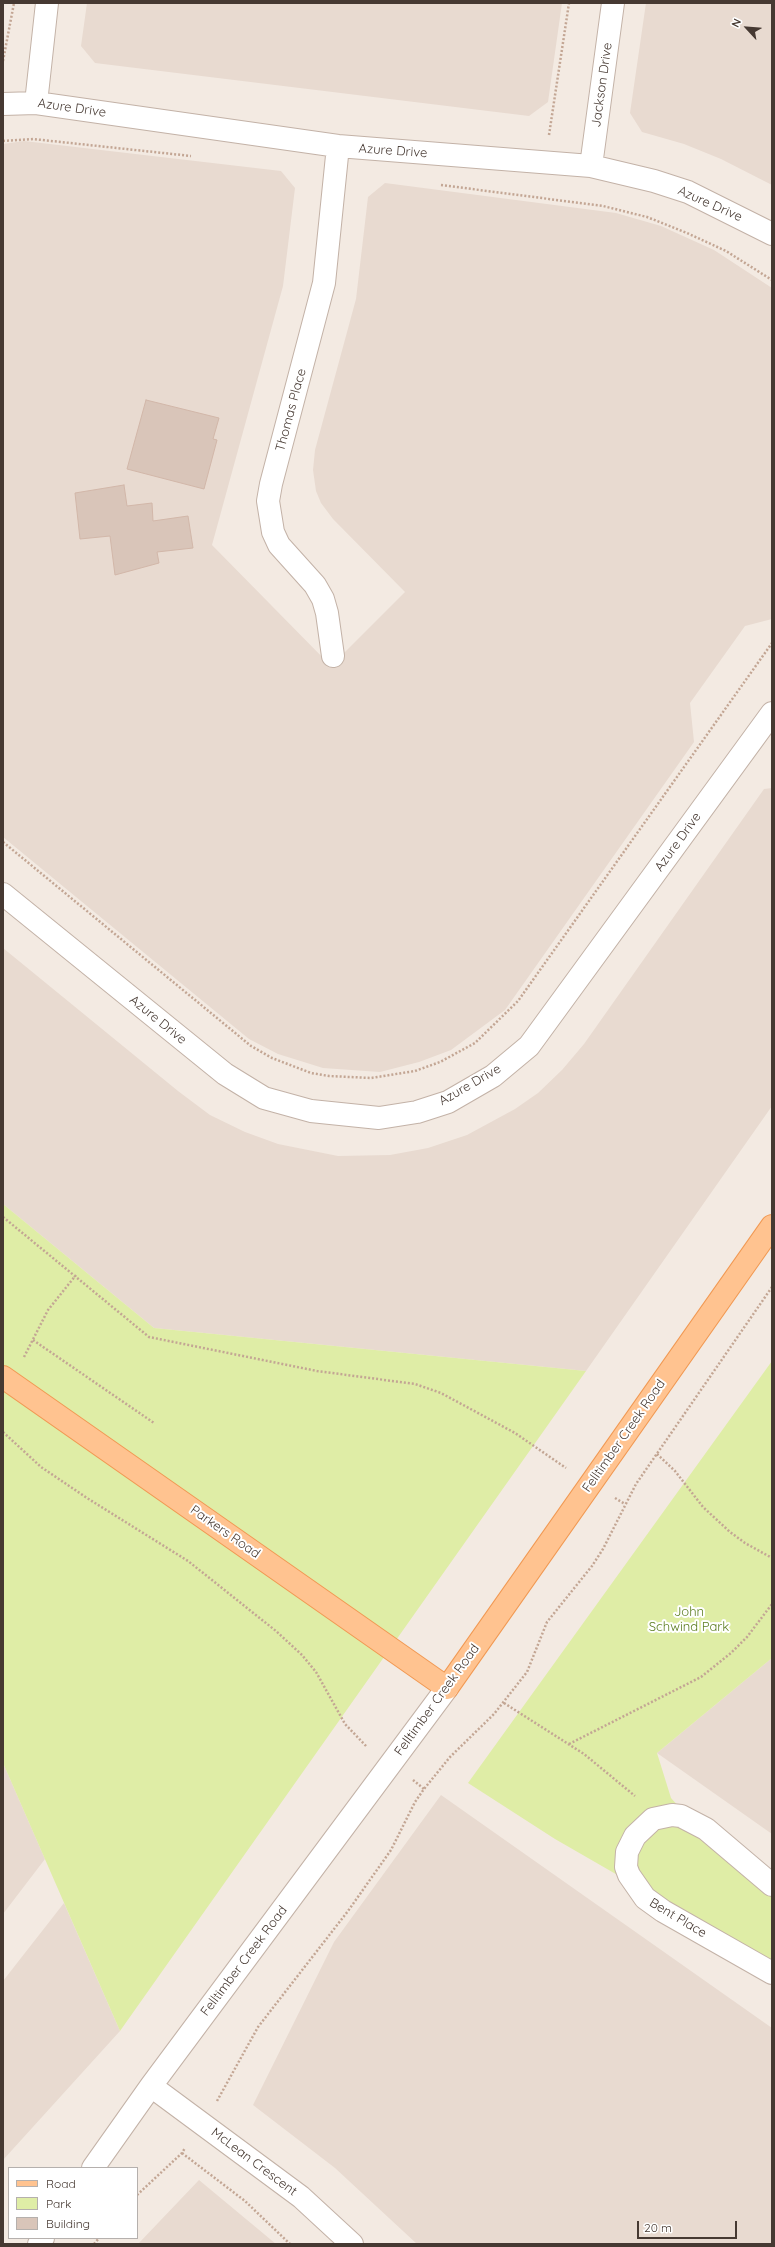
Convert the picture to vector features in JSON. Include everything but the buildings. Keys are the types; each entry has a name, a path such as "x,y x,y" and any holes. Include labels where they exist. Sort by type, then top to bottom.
{"main road":[{"name":"Felltimber Creek Road","path":"447,1688 772,1226"},
{"name":"Parkers Road","path":"6,1379 447,1688"}],"street":[{"path":"36,103 48,3"},
{"name":"Jackson Drive","path":"591,166 613,3"},
{"name":"Azure Drive","path":"3,104 36,103 338,146 591,166 654,181 688,192 772,234"},
{"name":"Thomas Place","path":"333,656 327,613 323,599 315,585 277,540 269,518 268,501 271,484 324,283 338,146"},
{"name":"Azure Drive","path":"3,894 225,1074 264,1098 311,1111 379,1118 417,1112 448,1102 492,1076 529,1046 770,718"},
{"name":"Felltimber Creek Road","path":"94,2167 151,2086 447,1688"},
{"name":"Bent Place","path":"772,1885 702,1826 681,1816 672,1815 659,1817 642,1828 630,1843 627,1852 626,1867 628,1875 638,1891 663,1911 772,1973"},
{"name":"McLean Crescent","path":"151,2086 301,2197 352,2244"}],"path":[{"path":"3,61 14,3"},
{"path":"545,199 549,130 569,3"},
{"path":"3,141 33,139 197,157"},
{"path":"436,184 604,206 647,217 687,233 726,252 772,280"},
{"path":"3,842 251,1046 272,1058 311,1073 329,1076 371,1078 415,1071 440,1062 475,1043 518,1002 772,643"},
{"path":"3,1217 76,1275 149,1337 317,1371 415,1384 441,1393 514,1433 625,1504"},
{"path":"6,1379 33,1340 48,1310 76,1275"},
{"path":"138,2194 182,2153 201,2122 214,2106 258,2027 348,1911 391,1850 424,1789 450,1757 504,1702 527,1672 547,1622 603,1549 625,1504 657,1454 772,1287"},
{"path":"33,1340 154,1423"},
{"path":"3,1432 42,1466 87,1498 188,1561 276,1631 302,1655 316,1672 345,1724 363,1744 392,1762 424,1789"},
{"path":"657,1454 675,1471 703,1507 730,1532 745,1543 772,1558"},
{"path":"569,1744 701,1676 715,1667 747,1637 772,1604"},
{"path":"504,1702 569,1744 601,1767 659,1817"},
{"path":"182,2153 245,2201 290,2244"}],"shaded area":[{"path":"87,3 562,3 548,102 529,116 95,63 81,46"},
{"path":"646,3 772,3 772,185 721,159 684,144 642,132 630,113"},
{"path":"24,141 281,171 295,188 283,286 212,545 331,666 405,592 333,519 321,503 316,491 313,470 315,450 356,299 368,197 385,183 616,213 661,226 714,250 772,288 772,619 745,626 690,703 694,742 505,1010 451,1050 419,1062 380,1072 323,1068 278,1054 249,1039 3,837 3,144"},
{"path":"772,788 772,1106 586,1371 154,1328 3,1204 3,948 178,1091 210,1115 245,1132 278,1144 338,1156 390,1155 428,1148 467,1135 515,1109 538,1093 562,1070 584,1044 764,789"},
{"path":"772,1658 772,1834 657,1753"},
{"path":"3,1763 45,1859 3,1914"},
{"path":"441,1795 772,2028 772,2244 417,2244 335,2168 253,2105 334,1942"},
{"path":"64,1903 120,2031 3,2160 3,1981"},
{"path":"199,2180 276,2244 138,2244"}],"green space":[{"path":"3,1204 154,1328 586,1371 120,2031 3,1763"},
{"name":"John Schwind Park","path":"772,1361 772,1658 657,1753 671,1798 719,1851 772,1895 772,1964 555,1839 468,1783"}]}
